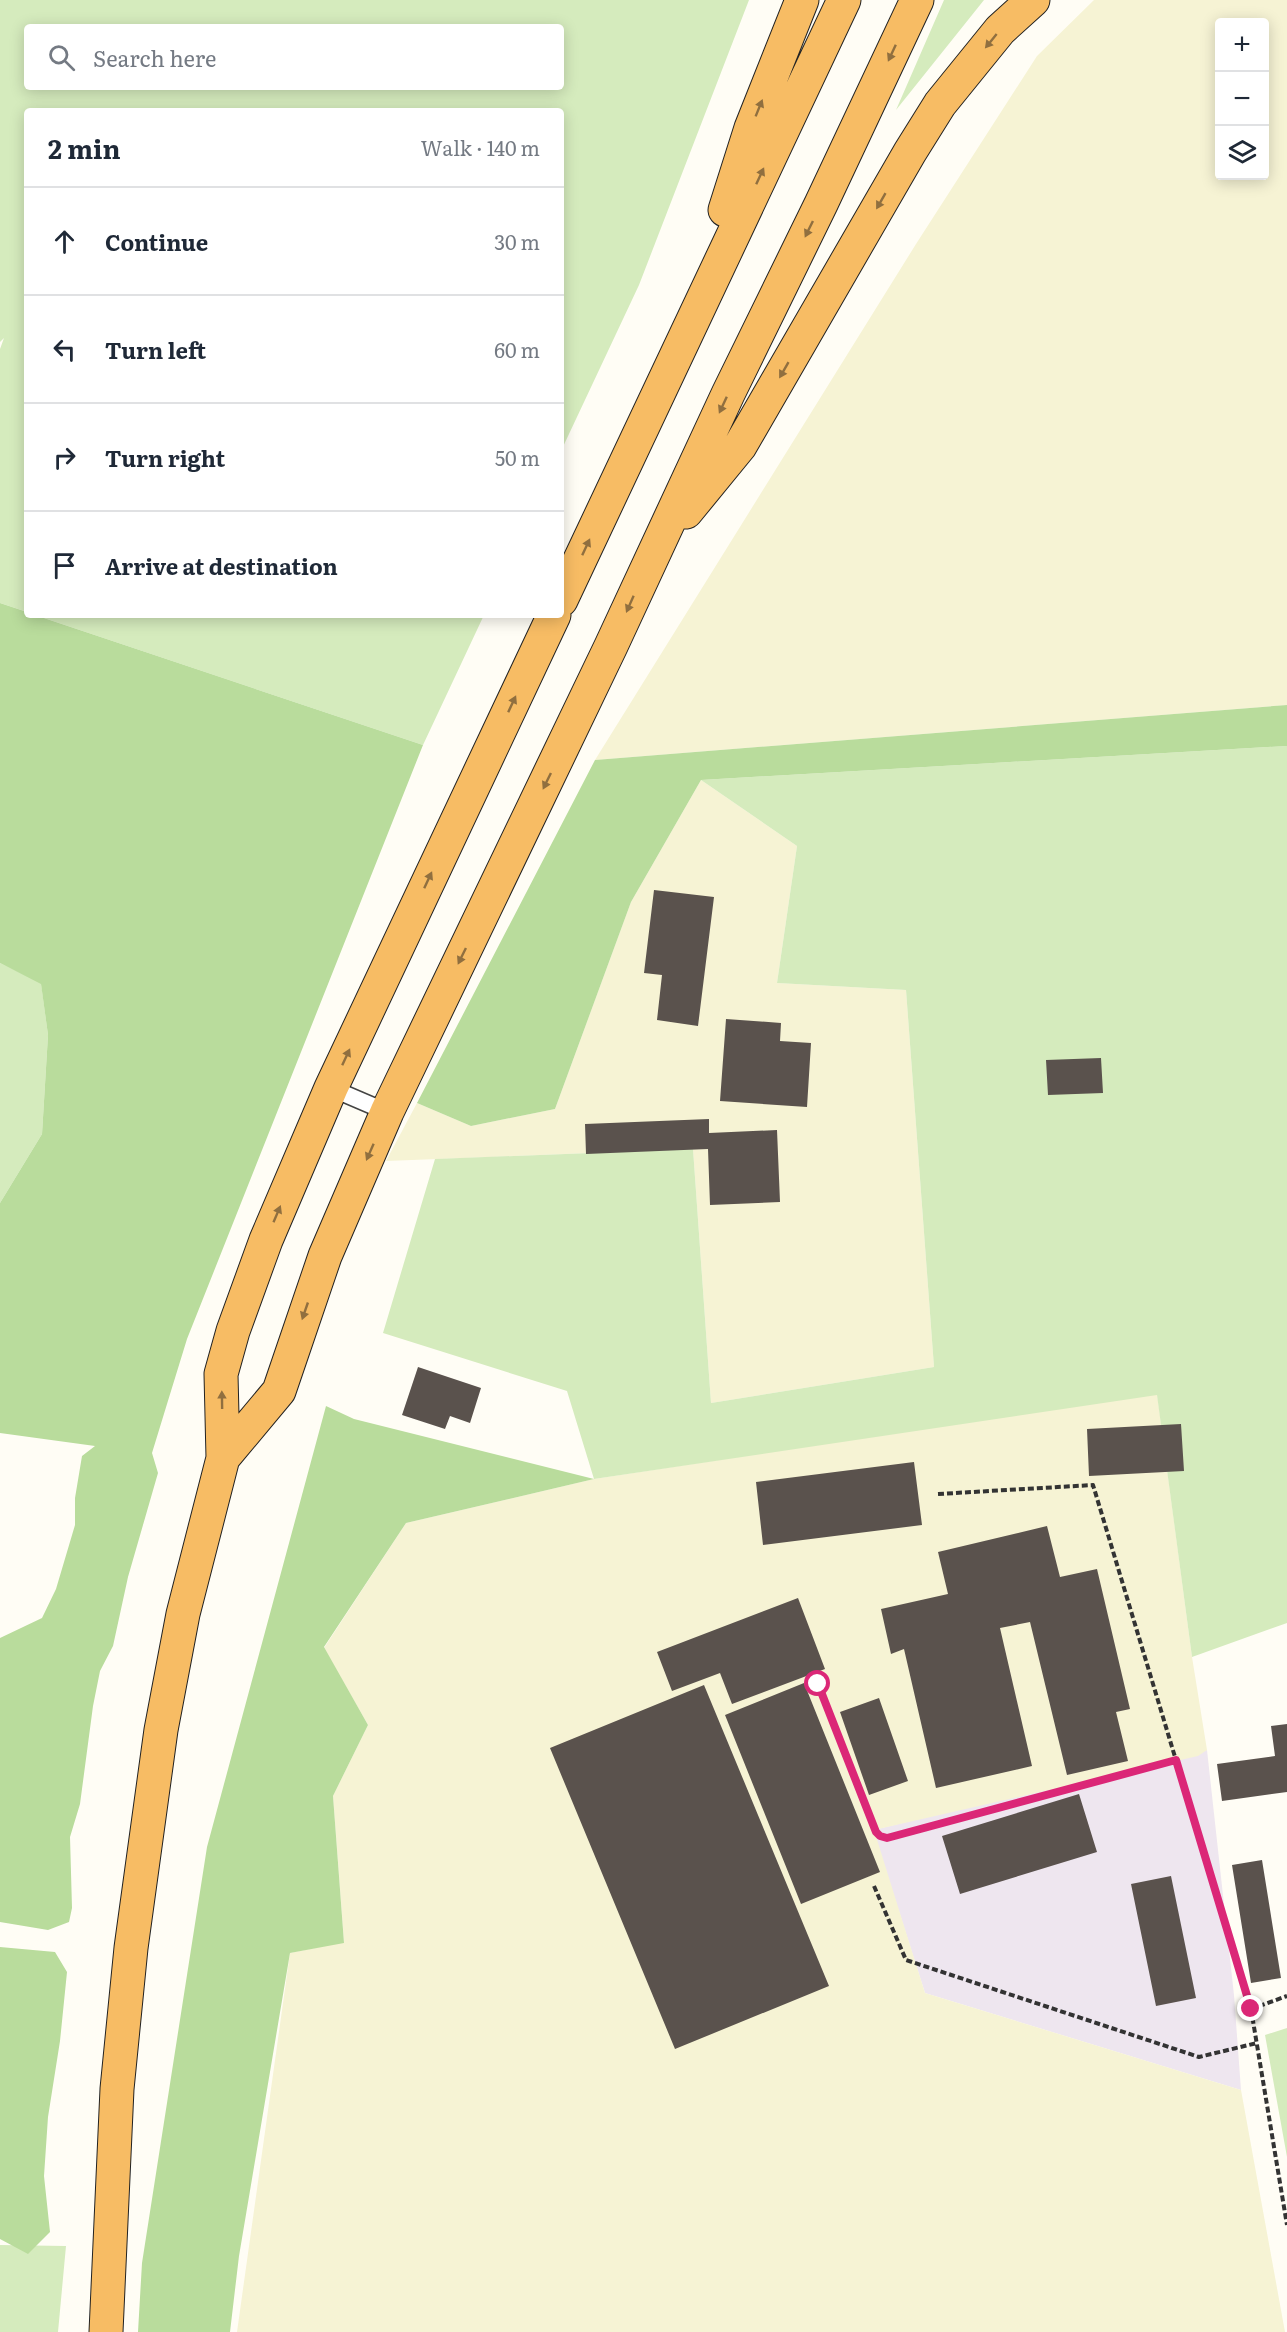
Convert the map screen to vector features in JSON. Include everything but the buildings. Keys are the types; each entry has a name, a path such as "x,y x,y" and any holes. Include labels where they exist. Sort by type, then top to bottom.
{"highway":[{"path":"691,324 751,128 801,0"},
{"path":"564,594 844,0"},
{"path":"223,1458 279,1391 326,1256 387,1112 917,0"},
{"path":"654,551 740,446 909,152 940,104 1000,30 1033,0"},
{"path":"106,2332 117,2089 125,2000 161,1730 183,1614 223,1458 221,1374 233,1331 267,1240 332,1088 553,618"}],"lane":[{"path":"332,1088 387,1112"}],"path":[{"path":"938,1494 1093,1485 1251,2009 1287,2225"},
{"path":"818,1684 876,1832 887,1838 1176,1760"},
{"path":"874,1886 906,1960 1199,2057 1257,2043"},
{"path":"1251,2009 1287,1996"}],"shaded area":[{"path":"1094,0 1287,0 1287,705 595,760 916,244 1037,56"},
{"path":"701,780 797,846 777,983 906,990 934,1367 711,1403 693,1149 386,1161 417,1103 471,1126 555,1109 631,902"},
{"path":"1157,1393 1192,1657 1207,1750 1198,1756 874,1830 925,1993 1241,2090 1285,2332 237,2332 290,1953 344,1942 333,1796 368,1725 324,1648 406,1523 594,1479"},
{"path":"1207,1750 1234,1995 1241,2090 925,1993 873,1830"}],"green space":[{"path":"0,0 749,0 639,285 564,445 564,108 24,108 24,611 0,603 0,349 4,338 0,342"},
{"path":"944,0 984,0 896,110"},
{"path":"0,603 24,611 24,618 44,618 423,745 187,1339 152,1453 158,1473 128,1577 113,1646 100,1671 80,1804 70,1837 72,1908 69,1922 48,1930 0,1922 0,1638 42,1618 56,1589 75,1525 75,1498 82,1456 95,1446 0,1433 0,1203 42,1134 48,1035 41,984 0,963"},
{"path":"44,618 483,618 423,745"},
{"path":"1287,705 1287,746 701,780 631,902 555,1109 471,1126 417,1103 595,760"},
{"path":"1287,746 1287,1623 1192,1657 1157,1395 594,1479 567,1391 383,1333 435,1159 693,1149 711,1403 934,1367 906,990 777,983 797,846 701,780"},
{"path":"0,963 41,983 48,1035 42,1134 0,1203"},
{"path":"326,1406 354,1419 594,1479 406,1523 324,1647 368,1725 333,1796 344,1943 290,1953 239,2256 230,2332 138,2332 142,2263 207,1847"},
{"path":"0,1947 55,1952 67,1972 60,2041 48,2117 44,2176 50,2232 28,2254 0,2239"},
{"path":"1287,2028 1287,2157 1265,2035"},
{"path":"0,2245 66,2246 58,2332 0,2332"}],"route":[{"path":"818,1684 876,1832 887,1838 1176,1760 1251,2009"}]}
